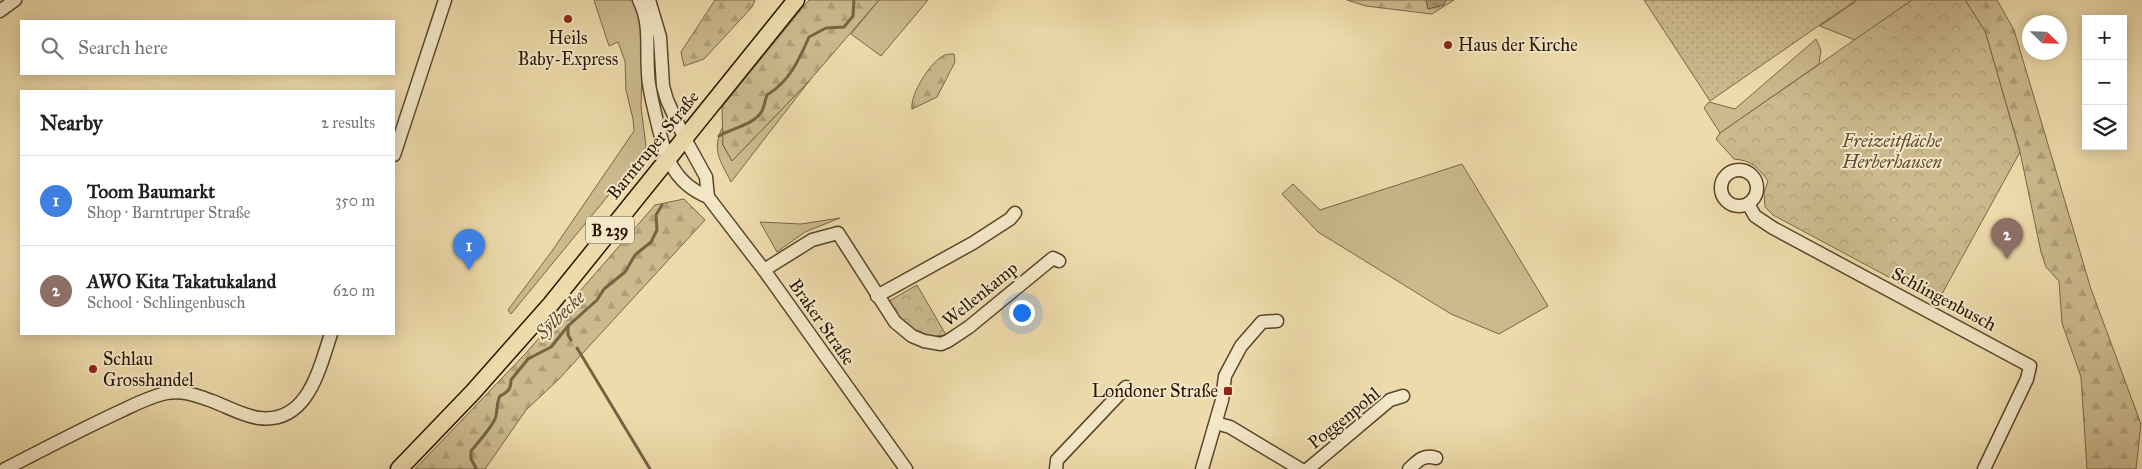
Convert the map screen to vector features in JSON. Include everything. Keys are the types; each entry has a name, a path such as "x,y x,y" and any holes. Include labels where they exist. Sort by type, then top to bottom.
{"main road":[{"name":"Barntruper Straße","path":"399,469 473,392 551,304 796,0"}],"street":[{"path":"0,11 15,0"},
{"path":"395,152 445,0"},
{"path":"639,0 648,23 648,72 667,159"},
{"name":"Braker Straße","path":"648,0 660,37 663,86 667,100 684,137 706,177 708,197"},
{"name":"Braker Straße","path":"667,159 679,176 695,191 708,197 764,270 906,469"},
{"name":"Schlingenbusch","path":"1748,204 1755,216 1773,228 2030,366 2027,379 1984,469"},
{"path":"878,296 973,243 1010,219 1014,213"},
{"name":"Wellenkamp","path":"764,270 812,240 838,233 896,322 912,336 924,341 941,344 969,327 1053,258 1059,261"},
{"path":"1202,469 1216,423 1225,376 1235,356 1262,322 1277,321"},
{"path":"0,464 5,469 88,426 149,398 169,392 192,394 258,418 286,413 298,406 309,393 331,335"},
{"path":"1056,469 1057,460 1126,386"},
{"name":"Poggenpohl","path":"1308,469 1390,400 1403,396"},
{"name":"Poggenpohl","path":"1216,423 1230,427 1300,469"},
{"path":"1409,469 1422,458 1429,456 1436,458"}],"green space":[{"path":"594,0 636,0 645,57 642,74 641,107 646,146 644,152 511,314 508,310 552,251 634,131 626,90 625,61 618,42 609,46"},
{"path":"715,0 755,0 752,7 704,59 684,66 681,52"},
{"path":"809,0 879,0 810,80 732,161 723,145 722,107"},
{"path":"879,0 928,0 881,56 851,34"},
{"path":"1347,0 1426,0 1428,9 1443,5 1446,0 1454,0 1432,14 1366,6"},
{"path":"1644,0 1856,0 1710,101"},
{"path":"1858,0 1912,0 1855,40 1820,26"},
{"name":"Freizeitfläche Herberhausen","path":"1912,0 1965,0 1985,31 2020,152 1937,303 1773,215 1765,207 1764,193 1768,181 1754,165 1734,159 1716,139 1720,133"},
{"path":"1965,0 1997,0 2014,30 2091,289 2141,424 2136,469 2087,469 2081,377 2062,323 2059,281 2046,267 2041,252 2020,152 1985,31"},
{"path":"1816,39 1821,50 1819,64 1720,133 1704,108 1709,102 1735,109"},
{"path":"954,54 955,62 937,97 912,109 914,95 932,65 944,55"},
{"path":"810,80 731,182 720,161 717,148 719,134 723,126 723,145 732,161"},
{"path":"1462,164 1548,306 1499,334 1451,314 1318,232 1282,194 1293,184 1320,210"},
{"path":"684,199 705,220 559,379 526,410 485,469 415,469 526,353 655,205"},
{"path":"840,218 805,232 777,252 760,222 801,224"},
{"path":"917,285 946,335 925,337 900,318 889,301"}],"water":[{"path":"1426,0 1446,0 1444,5 1428,9"}],"waterway":[{"name":"Sylbecke","path":"719,136 754,120 758,116 763,109 767,95 775,90 787,77 797,62 809,37 826,28 844,27 853,16 854,0"},
{"name":"Sylbecke","path":"475,469 471,459 471,451 493,423 500,396 508,390 511,380 528,359 551,347 568,326 597,300 604,289 625,272 635,255 651,242 657,230 656,215 662,205"},
{"path":"568,326 568,335 571,340"},
{"path":"577,348 650,469"}],"place":[{"name":"Heils Baby-Express","path":"568,19"},
{"name":"Haus der Kirche","path":"1448,45"},
{"name":"AWO Kita Takatukaland","path":"2007,259"},
{"name":"Toom Baumarkt","path":"469,270"},
{"name":"Schlau Grosshandel","path":"93,369"},
{"name":"Londoner Straße","path":"1228,391"}]}
